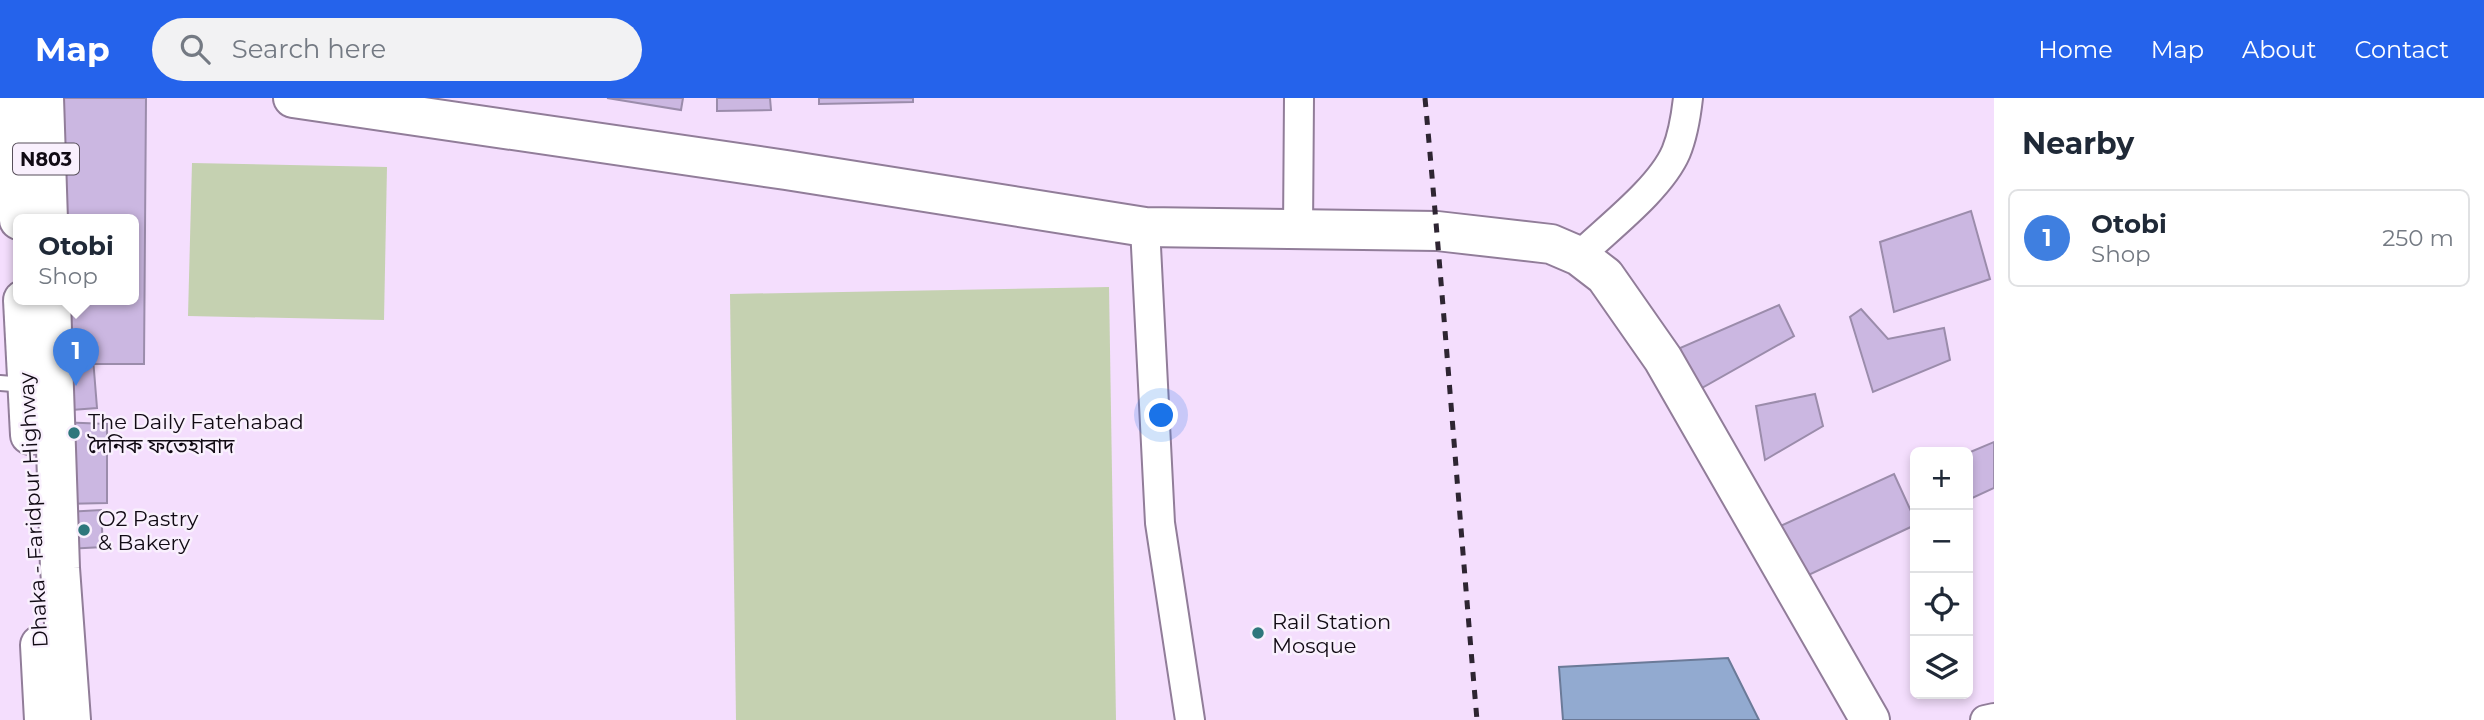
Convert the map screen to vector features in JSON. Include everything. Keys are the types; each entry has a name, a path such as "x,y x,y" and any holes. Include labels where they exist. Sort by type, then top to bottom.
{"main road":[{"name":"N803","path":"13,98 19,214"},
{"name":"N803","path":"44,98 48,214"},
{"path":"293,98 772,168 1145,227 1403,230 1480,234 1551,244 1579,257 1605,276 1663,359 1870,720"},
{"name":"Dhaka - Faridpur Highway","path":"22,305 14,384 44,720"},
{"name":"Dhaka - Faridpur Highway","path":"51,305 61,568 71,720"}],"street":[{"path":"1298,230 1299,98"},
{"path":"1579,257 1661,178 1676,152 1685,122 1688,98"},
{"path":"1145,227 1160,523 1190,720"},
{"path":"1985,720 1994,718"}],"green space":[{"path":"192,163 387,167 384,320 188,316"},
{"path":"1109,287 1116,720 736,720 730,294"}],"water":[{"path":"1728,658 1759,720 1563,720 1559,667"}],"building":[{"path":"64,98 146,98 144,364 62,364 63,305 139,305 139,214 63,214"},
{"path":"607,98 683,98 681,110"},
{"path":"717,98 770,98 771,110 717,111"},
{"path":"819,98 913,98 913,102 819,104"},
{"path":"1971,211 1990,279 1894,312 1880,242"},
{"path":"1779,305 1794,336 1693,393 1680,348"},
{"path":"1861,309 1888,339 1944,328 1950,360 1873,392 1850,317"},
{"path":"93,358 97,408 59,411 62,364"},
{"path":"1815,394 1823,426 1765,460 1756,406"},
{"path":"58,422 107,424 107,503 62,504"},
{"path":"1994,442 1994,488 1973,498 1973,451"},
{"path":"1894,474 1910,509 1910,527 1798,580 1774,529"},
{"name":"O2 Pastry & Bakery","path":"101,510 103,547 67,549 66,512"}],"railway":[{"path":"1425,98 1477,720"}],"place":[{"name":"Otobi","path":"76,386"},
{"name":"The Daily Fatehabad দৈনিক ফতেহাবাদ","path":"74,433"},
{"name":"O2 Pastry & Bakery","path":"84,530"},
{"name":"Rail Station Mosque","path":"1258,633"}]}
